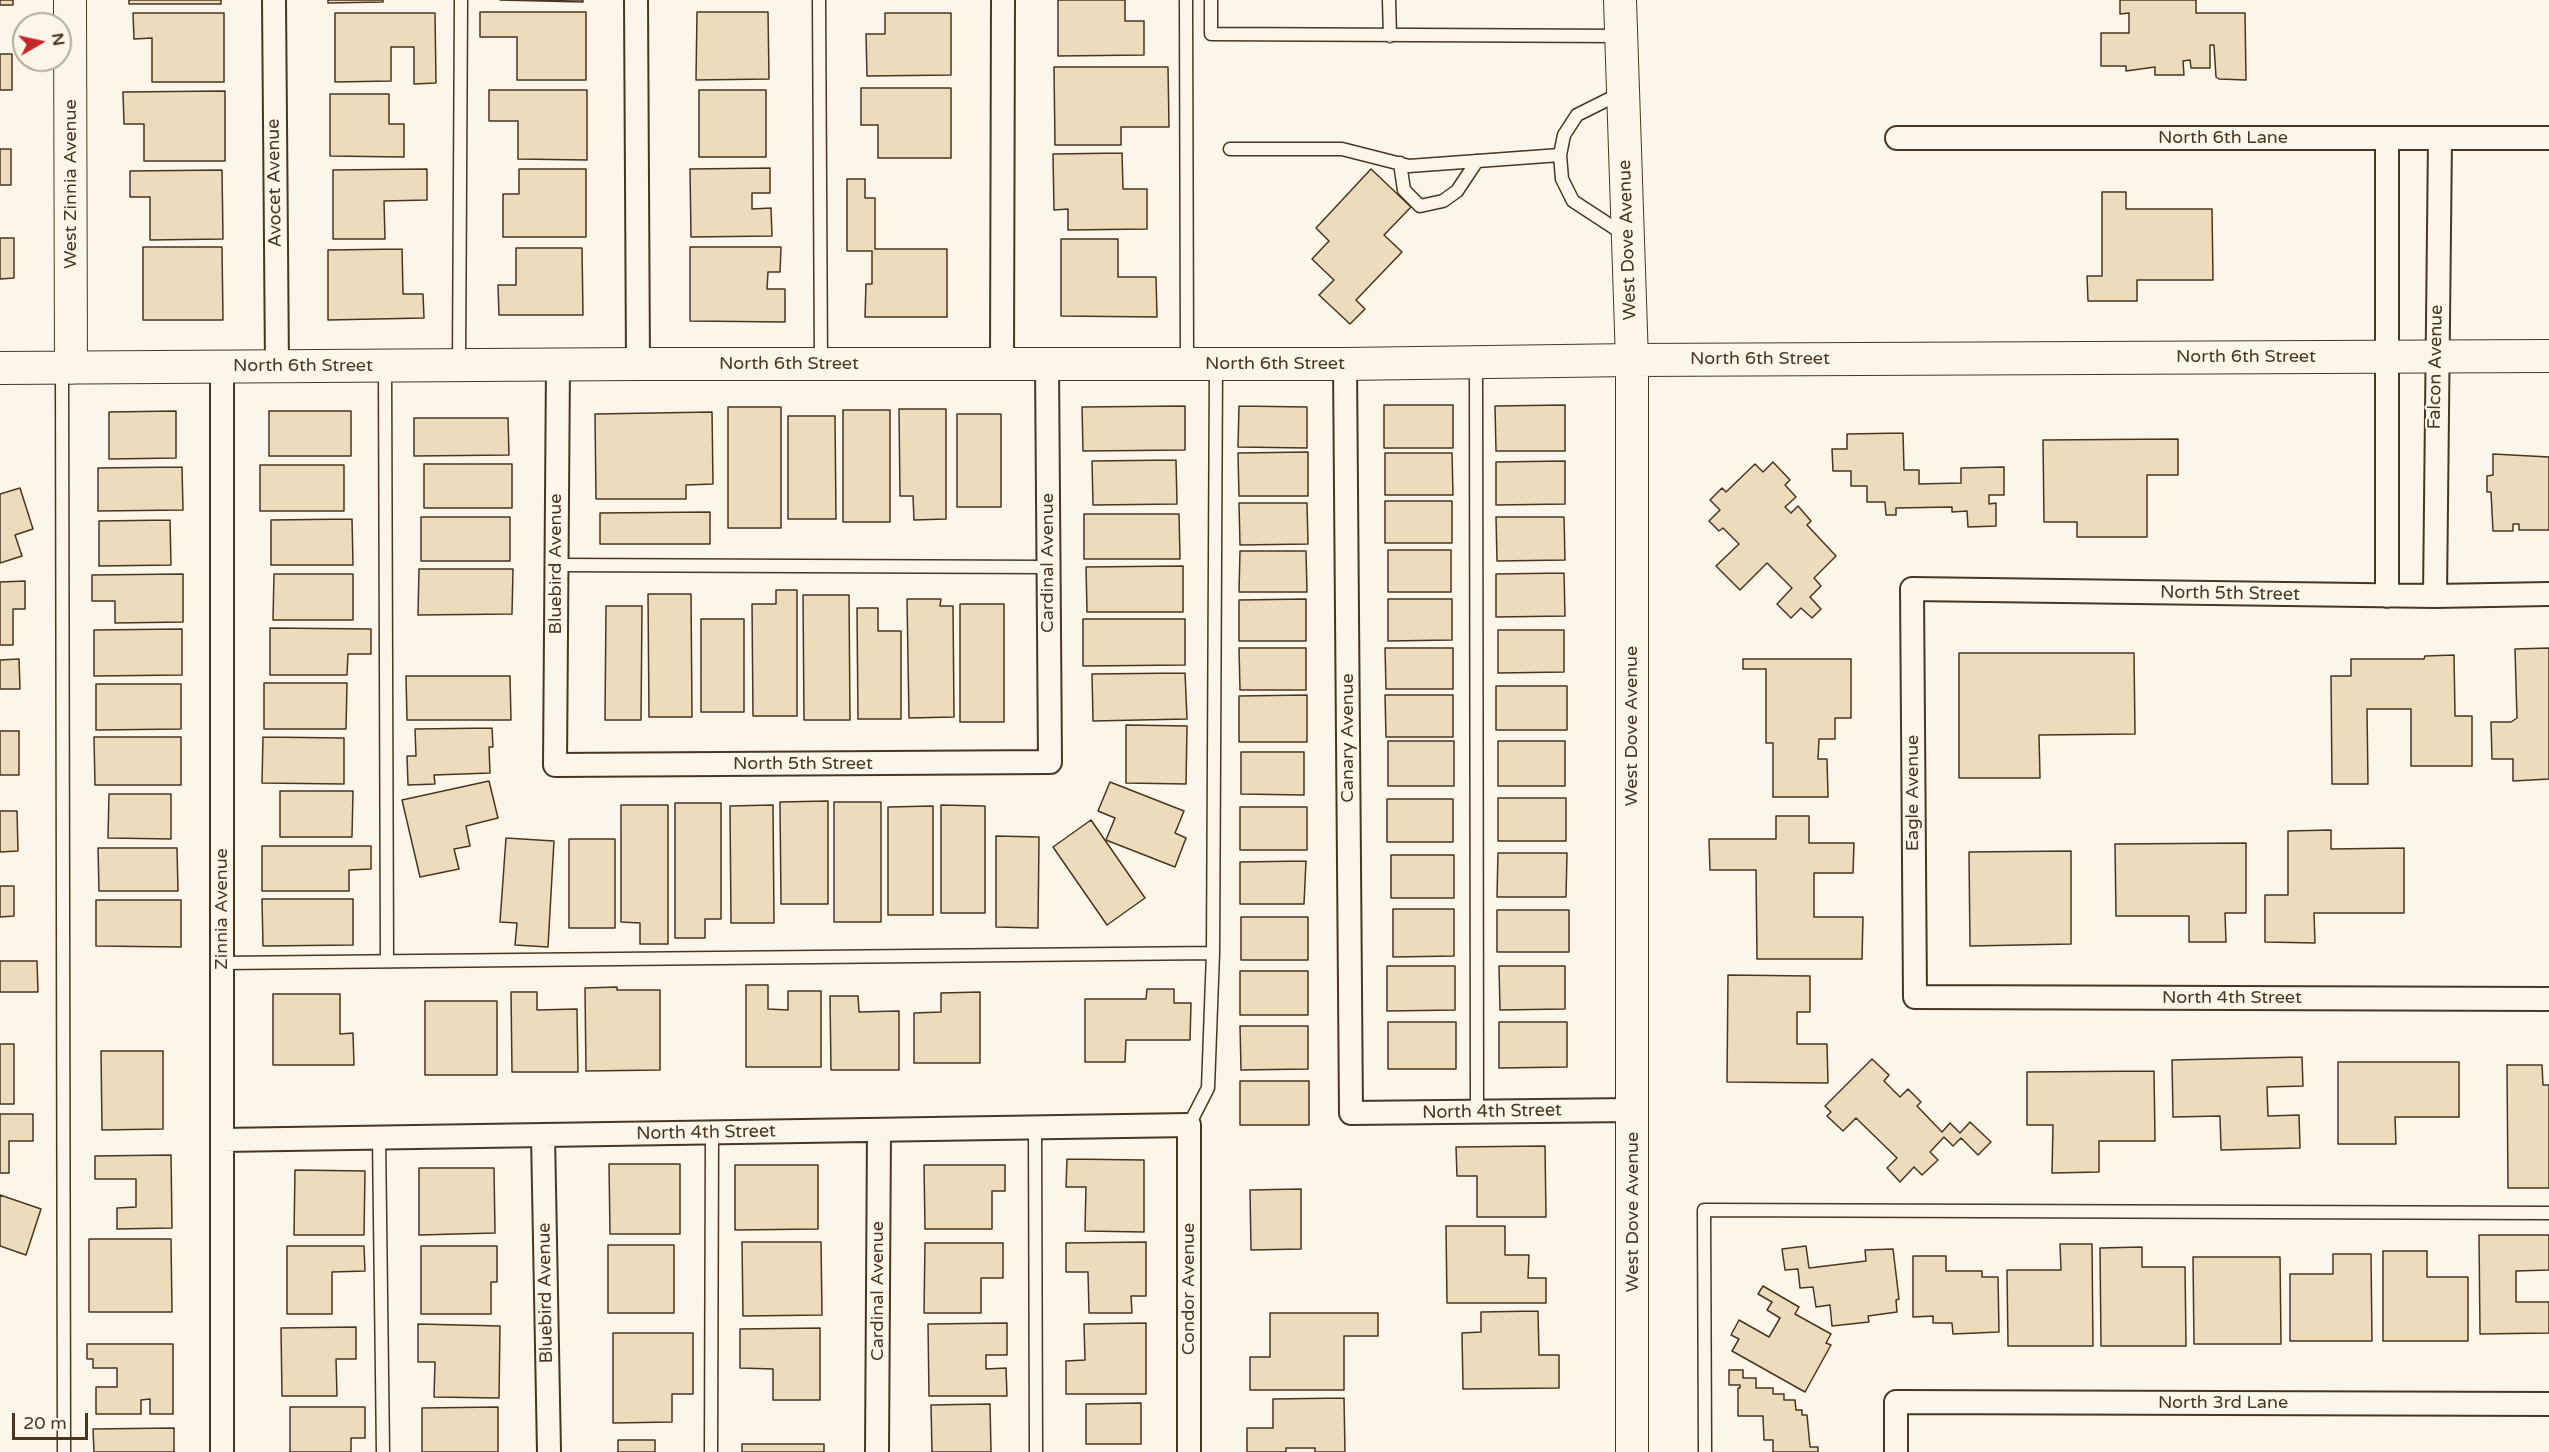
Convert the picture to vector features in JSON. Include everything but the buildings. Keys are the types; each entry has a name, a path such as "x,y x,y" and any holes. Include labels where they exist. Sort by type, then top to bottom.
{"street":[{"name":"West Zinnia Avenue","path":"67,368 70,0"},
{"name":"Avocet Avenue","path":"274,0 277,366"},
{"path":"636,0 638,364"},
{"path":"1002,364 1003,0"},
{"name":"West Dove Avenue","path":"1620,0 1632,360 1632,1452"},
{"name":"North 6th Lane","path":"1897,138 2549,138"},
{"path":"2386,596 2387,139"},
{"name":"Falcon Avenue","path":"2435,596 2440,139"},
{"name":"North 6th Street","path":"0,368 558,364 1345,364 1632,360 2549,356"},
{"name":"Bluebird Avenue","path":"555,765 558,364"},
{"name":"Cardinal Avenue","path":"1047,364 1050,762"},
{"name":"Canary Avenue","path":"1345,364 1351,1113"},
{"name":"Zinnia Avenue","path":"222,366 222,1452"},
{"name":"North 5th Street","path":"1912,589 2386,596 2549,594"},
{"name":"Eagle Avenue","path":"1912,589 1915,997"},
{"name":"North 5th Street","path":"555,765 1050,762"},
{"name":"North 4th Street","path":"1915,997 2549,999"},
{"name":"North 4th Street","path":"1351,1113 1633,1110"},
{"name":"North 4th Street","path":"222,1140 1189,1125"},
{"name":"Condor Avenue","path":"1189,1125 1189,1452"},
{"name":"Cardinal Avenue","path":"877,1452 879,1130"},
{"name":"Bluebird Avenue","path":"543,1135 549,1452"},
{"name":"North 3rd Lane","path":"1896,1452 1896,1402 2549,1404"}],"lane":[{"path":"459,365 461,0"},
{"path":"819,0 821,365"},
{"path":"1186,0 1202,364 1213,953 1208,1088 1189,1125"},
{"path":"1211,0 1211,34 1620,36"},
{"path":"1389,0 1389,36"},
{"path":"1622,92 1577,114 1564,135 1560,155 1562,179 1573,201 1628,238"},
{"path":"1230,149 1342,149 1409,166 1560,155"},
{"path":"1400,163 1404,190 1420,206 1443,201 1457,191 1477,161"},
{"path":"1476,362 1477,1112"},
{"path":"385,366 387,961"},
{"path":"64,1452 67,368"},
{"path":"555,565 1048,567"},
{"path":"222,963 1213,953"},
{"path":"1035,1128 1036,1452"},
{"path":"711,1452 712,1132"},
{"path":"379,1138 383,1452"},
{"path":"1705,1452 1704,1210 2549,1213"}]}
